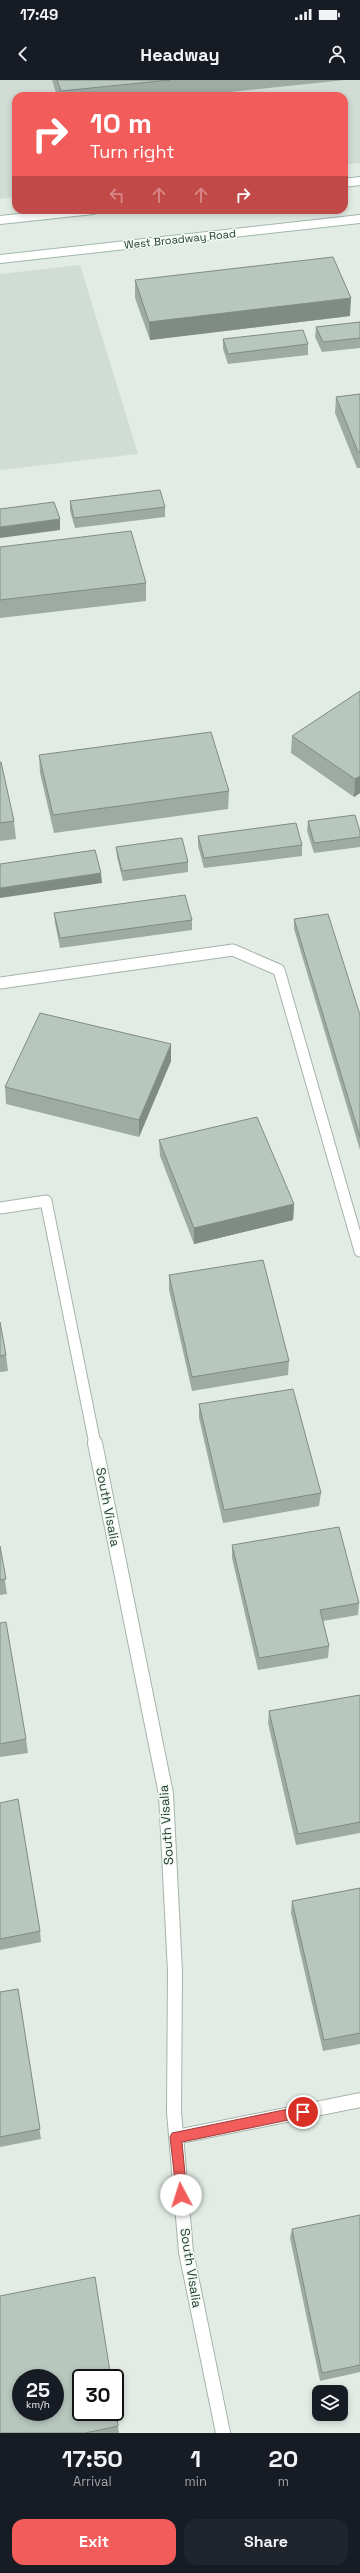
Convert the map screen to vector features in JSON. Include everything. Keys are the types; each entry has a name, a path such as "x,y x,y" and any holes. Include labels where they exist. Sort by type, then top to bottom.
{"street":[{"path":"348,182 360,181"},
{"path":"0,220 56,214"},
{"name":"West Broadway Road","path":"0,259 360,219"},
{"path":"0,983 233,950 279,970 360,1251"},
{"name":"South Visalia","path":"0,1208 46,1201 166,1794 174,1972 174,2112 186,2252 223,2433"},
{"path":"176,2137 360,2100"}],"shaded area":[{"path":"0,80 360,80 360,163 348,164 348,92 12,92 12,198 0,199"},
{"path":"80,265 138,454 0,470 0,274"}],"building":[{"path":"57,80 170,80 61,91"},
{"path":"333,257 351,298 149,322 135,280"},
{"path":"360,322 360,338 323,342 316,327"},
{"path":"303,330 308,344 228,354 223,339"},
{"path":"360,394 360,452 358,452 336,397"},
{"path":"160,490 165,507 74,518 70,501"},
{"path":"54,502 60,519 0,527 0,509"},
{"path":"131,531 146,583 0,600 0,547"},
{"path":"360,691 360,776 355,779 292,736"},
{"path":"211,732 229,791 53,815 39,755"},
{"path":"0,762 14,821 0,823"},
{"path":"355,815 360,837 314,843 308,821"},
{"path":"296,823 302,845 204,858 198,836"},
{"path":"182,838 188,862 122,871 116,847"},
{"path":"95,850 101,873 0,888 0,864"},
{"path":"185,895 192,920 60,938 54,913"},
{"path":"328,914 360,1015 360,1137 294,919"},
{"path":"40,1013 171,1044 139,1120 5,1087"},
{"path":"257,1117 294,1204 194,1228 159,1140"},
{"path":"263,1260 289,1361 192,1377 169,1275"},
{"path":"0,1322 6,1355 0,1356"},
{"path":"293,1389 321,1493 224,1510 199,1404"},
{"path":"339,1527 359,1603 320,1610 329,1646 259,1658 232,1545"},
{"path":"0,1546 6,1579 0,1580"},
{"path":"6,1622 26,1739 0,1744 0,1623"},
{"path":"360,1695 360,1822 298,1834 269,1711"},
{"path":"18,1799 40,1931 0,1939 0,1803"},
{"path":"360,1888 360,2033 324,2040 292,1901"},
{"path":"18,1989 40,2129 0,2137 0,1992"},
{"path":"360,2215 360,2365 322,2373 292,2229"},
{"path":"95,2277 110,2369 72,2369 72,2421 117,2421 118,2426 85,2433 0,2433 0,2296"}],"route":[{"path":"181,2195 176,2137 303,2112"}]}
